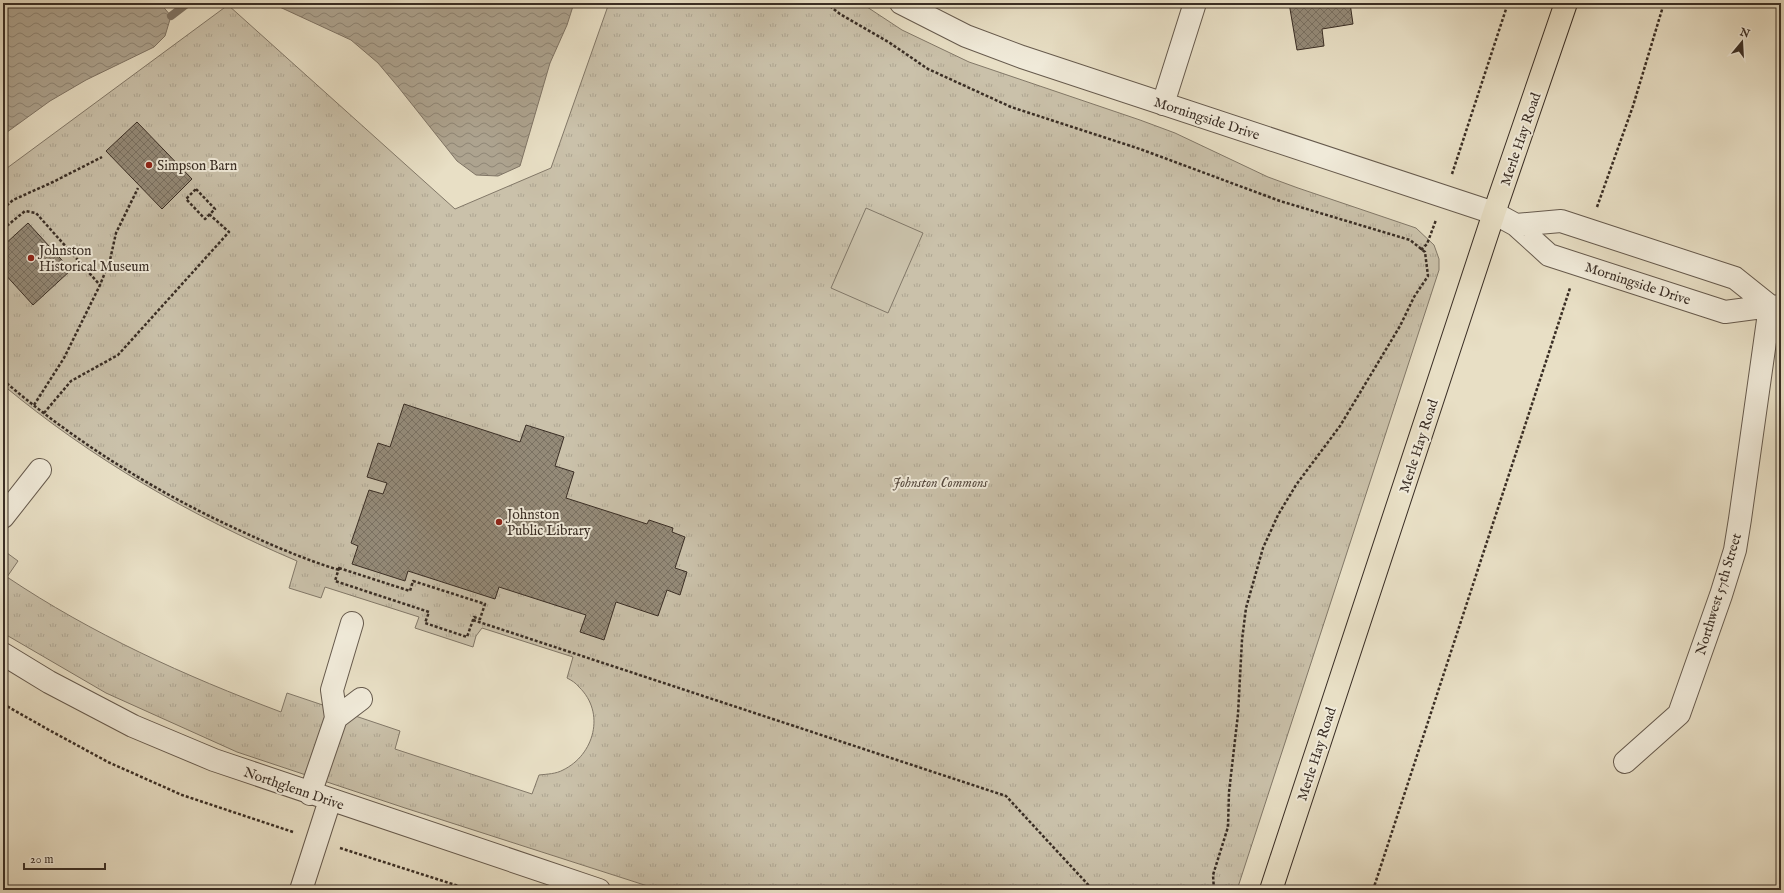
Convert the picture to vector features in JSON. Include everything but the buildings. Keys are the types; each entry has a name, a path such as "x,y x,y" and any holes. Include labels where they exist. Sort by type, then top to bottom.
{"main road":[{"name":"Merle Hay Road","path":"1272,890 1494,213 1566,3"}],"street":[{"name":"Morningside Drive","path":"901,3 980,42 1022,58 1494,213 1516,225 1549,255 1725,312 1776,306"},
{"path":"1163,104 1195,3"},
{"path":"1516,225 1561,221 1590,230 1735,278 1776,306"},
{"name":"Northwest 57th Street","path":"1625,762 1679,714 1721,595 1735,550 1776,306"},
{"path":"3,517 40,470"},
{"path":"301,890 317,840 320,797 336,718 332,690 352,624"},
{"name":"Northglenn Drive","path":"3,654 49,682 133,726 214,760 599,890"},
{"path":"336,718 361,699"}],"path":[{"path":"826,3 840,14 890,43 928,69 1011,107 1140,149 1280,201 1410,240 1424,252 1428,276 1414,297 1400,326 1340,426 1296,485 1278,516 1263,548 1246,608 1242,640 1238,714 1229,792 1228,827 1213,875 1214,890"},
{"path":"1421,250 1427,244 1444,196 1508,3"},
{"path":"1590,230 1634,106 1664,3"},
{"path":"3,209 13,200 102,157"},
{"path":"34,405 64,358 100,285 110,260 116,233 138,188"},
{"path":"196,189 215,209 209,214 205,219 186,198 196,189"},
{"path":"3,229 25,211 36,213 100,285"},
{"path":"44,413 71,381 118,355 229,232 209,214"},
{"path":"1373,890 1578,264"},
{"path":"3,380 78,438 130,473 178,500 269,544 339,570 339,568 410,592 413,581 485,604 480,618 474,616 467,637 425,623 429,612 335,581 339,570"},
{"path":"473,620 1006,796 1093,890"},
{"path":"3,704 108,762 182,795 471,890"}],"green space":[{"name":"Johnston Commons","path":"609,3 861,3 902,30 969,62 1175,133 1268,177 1416,228 1434,245 1439,259 1439,270 1237,890 660,890 237,752 106,693 3,633 3,550 18,561 7,577 39,598 140,652 210,684 281,712 287,693 400,731 395,749 532,794 539,775 551,774 560,771 574,763 589,744 593,733 594,721 592,709 587,697 576,684 567,678 573,657 482,628 476,636 473,647 415,628 419,617 325,587 321,598 289,588 297,561 219,525 144,484 72,437 3,385 3,171 228,5 455,209 551,168"},
{"path":"866,208 923,233 888,313 831,288"}],"water":[{"path":"3,3 160,3 171,16 165,36 154,47 86,80 50,101 3,135"},
{"path":"271,3 574,3 567,25 550,63 520,166 498,176 476,175 457,161 378,63 351,40"}],"waterway":[{"path":"171,16 188,3"}],"place":[{"name":"Simpson Barn","path":"149,165"},
{"name":"Johnston Historical Museum","path":"31,258"},
{"name":"Johnston Public Library","path":"499,522"}]}
